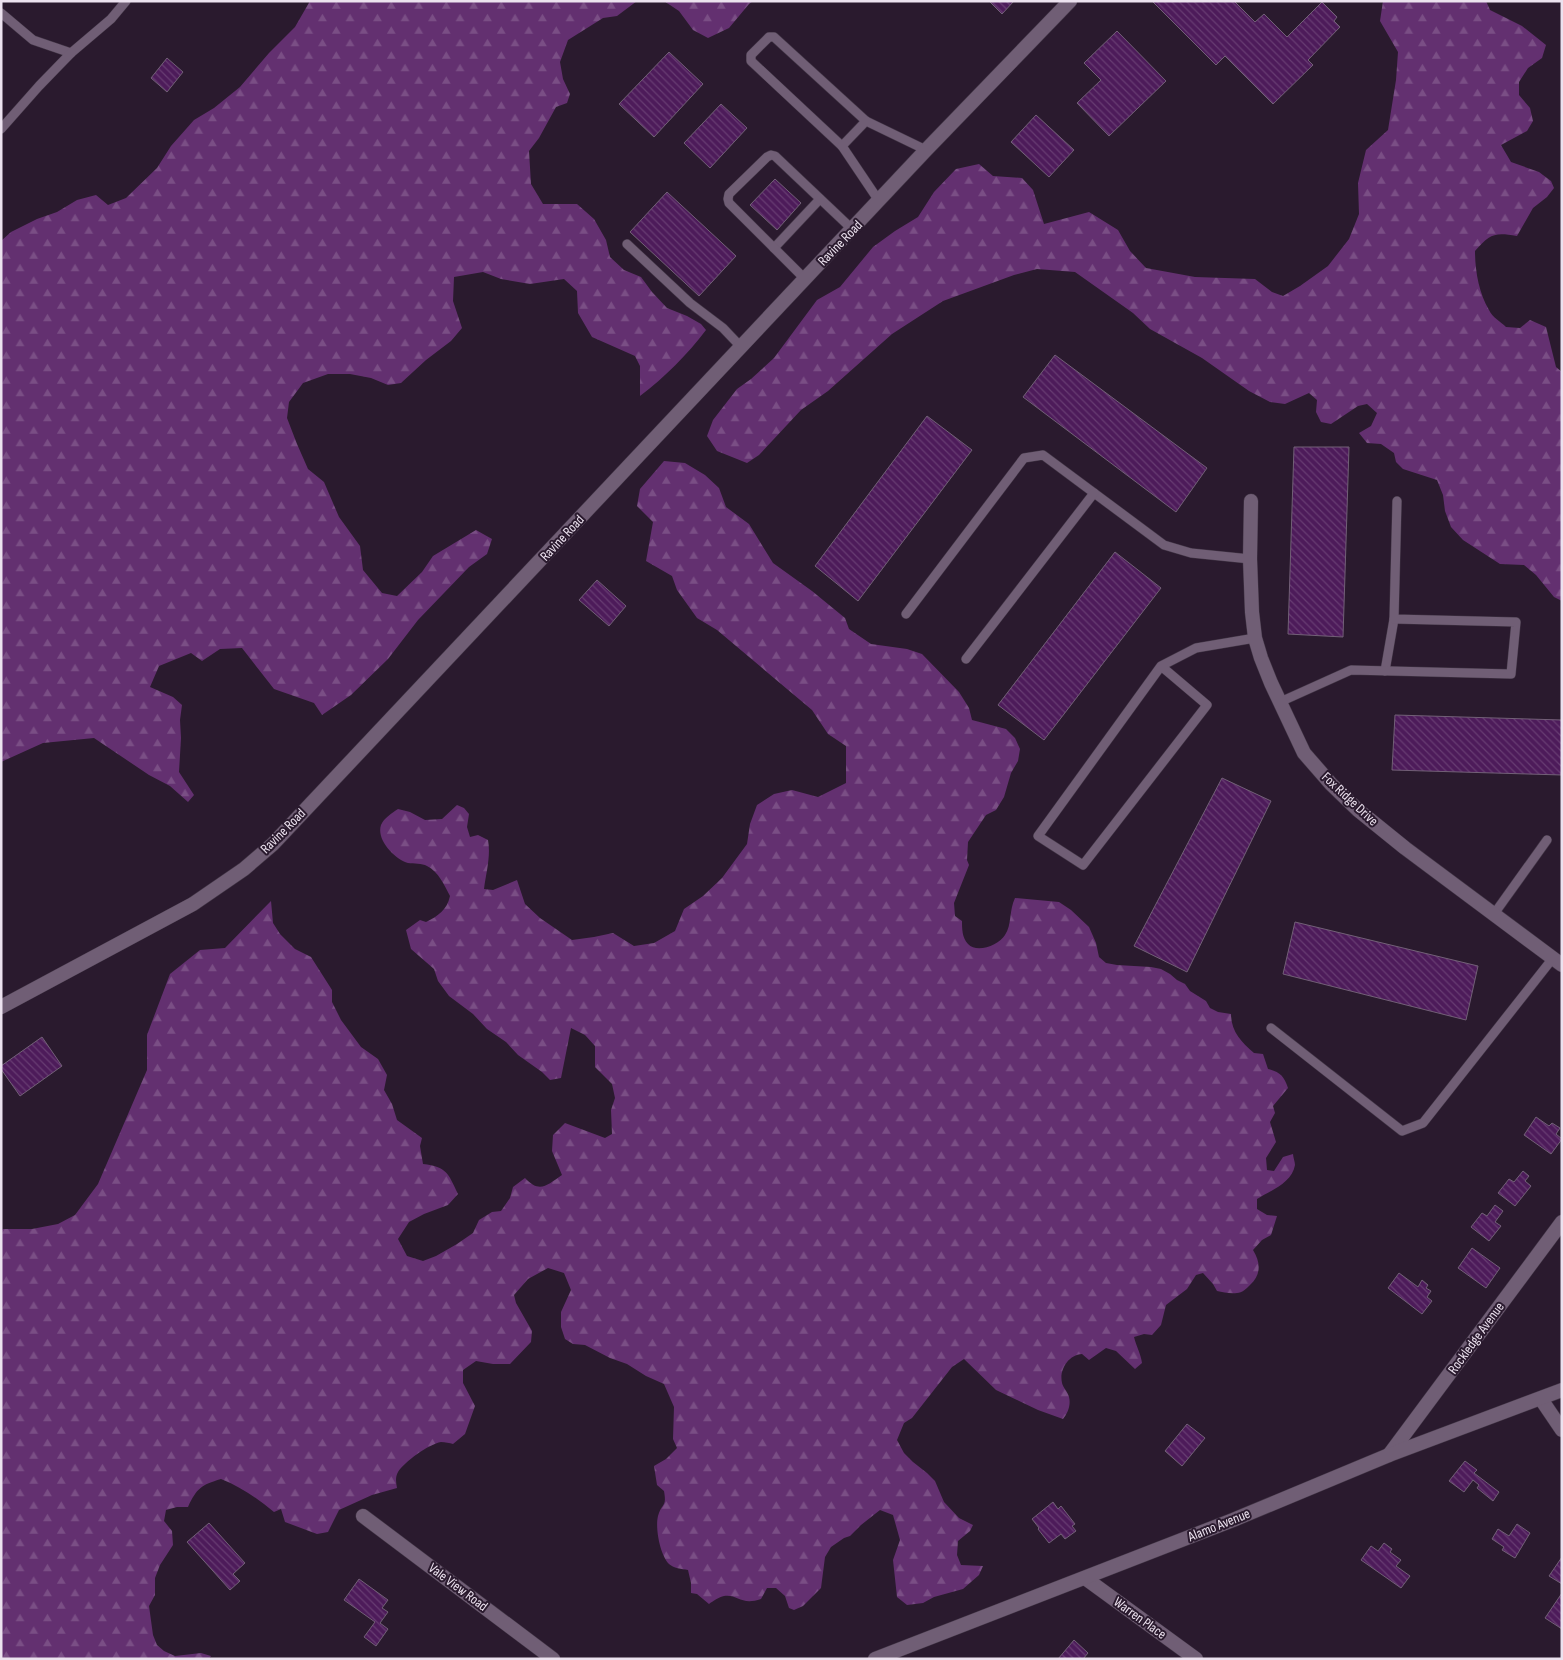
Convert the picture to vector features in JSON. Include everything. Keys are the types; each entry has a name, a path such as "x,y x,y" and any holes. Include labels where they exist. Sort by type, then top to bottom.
{"street":[{"name":"Ravine Road","path":"1,1007 193,904 244,869 273,844 742,348 926,150 1070,1"},
{"name":"Fox Ridge Drive","path":"1251,501 1250,559 1255,638 1261,658 1304,753 1331,784 1358,810 1557,962"},
{"name":"Rockledge Avenue","path":"1389,1455 1562,1222"},
{"name":"Alamo Avenue","path":"875,1659 1233,1520 1389,1455 1562,1390"},
{"path":"1541,1399 1562,1430"},
{"name":"Vale View Road","path":"363,1516 553,1659"},
{"name":"Warren Place","path":"1085,1578 1196,1659"}],"lane":[{"path":"1,128 39,86 71,54 111,19 126,1"},
{"path":"1,13 33,40 71,54"},
{"path":"879,201 842,146 751,61 751,55 769,37 774,37 866,121 926,150"},
{"path":"842,146 866,121"},
{"path":"805,279 729,203 729,194 767,157 771,155 776,156 852,229"},
{"path":"774,248 820,199"},
{"path":"627,244 690,303 722,328 742,348"},
{"path":"906,614 1024,458 1043,455 1164,545 1191,553 1250,559"},
{"path":"966,659 1094,493"},
{"path":"1385,671 1394,619 1397,501"},
{"path":"1280,702 1351,670 1511,674 1516,622 1394,619"},
{"path":"1162,666 1207,705 1082,865 1038,836 1162,666 1196,648 1255,638"},
{"path":"1494,914 1547,840"},
{"path":"1271,1028 1402,1131 1423,1124 1557,962"}],"green space":[{"path":"310,1 637,1 617,16 603,18 568,40 560,62 563,79 570,94 567,103 556,107 539,138 529,151 531,184 543,204 577,204 594,219 606,240 610,257 624,270 641,277 667,308 687,316 701,324 706,330 675,365 640,396 640,366 635,356 592,337 578,313 577,291 564,279 530,284 501,279 483,272 454,277 453,301 462,328 451,341 426,360 401,383 388,385 371,378 350,374 328,374 303,383 289,402 287,418 308,469 324,482 339,517 360,546 363,570 382,593 397,596 422,572 433,556 476,530 492,539 487,554 469,567 418,620 388,659 351,695 322,715 314,703 274,689 242,648 220,649 202,661 191,653 159,666 150,687 173,697 182,705 179,772 194,795 188,802 170,786 149,775 94,738 43,743 1,762 1,241 11,232 37,219 57,212 77,200 96,195 108,205 126,198 157,168 171,146 194,120 214,108 240,87 269,53 295,27"},
{"path":"664,1 753,1 729,28 708,38 693,30 679,11"},
{"path":"1383,1 1486,1 1490,10 1522,26 1546,45 1542,58 1528,68 1519,82 1519,95 1530,108 1533,121 1527,131 1501,145 1511,162 1539,172 1551,181 1554,188 1547,197 1533,208 1517,236 1503,234 1489,238 1475,251 1475,259 1480,289 1490,313 1506,327 1520,328 1530,320 1546,327 1556,367 1562,372 1562,601 1554,597 1536,575 1524,565 1500,564 1463,540 1451,527 1437,480 1403,469 1396,462 1394,453 1381,444 1367,443 1359,433 1371,426 1377,413 1367,404 1358,406 1331,424 1321,422 1316,412 1317,400 1309,393 1285,404 1270,402 1249,391 1202,358 1150,329 1133,313 1075,272 1037,269 1014,275 943,301 892,334 828,391 801,410 759,455 747,463 717,451 707,436 713,420 737,389 774,358 817,300 840,287 873,247 918,217 934,192 956,169 979,164 993,176 1022,178 1033,190 1044,224 1089,212 1118,230 1130,251 1146,268 1195,277 1255,279 1272,292 1283,296 1300,286 1328,266 1349,239 1359,214 1358,183 1366,150 1388,130 1396,80 1398,52 1380,21"},
{"path":"664,461 685,463 705,475 719,488 726,507 749,524 773,563 845,618 849,629 871,644 907,649 922,654 959,692 969,708 972,720 1006,729 1015,738 1020,749 1018,761 1011,773 1004,797 996,810 986,815 968,842 967,860 969,865 954,903 955,916 962,921 963,936 968,944 972,947 982,948 993,945 1002,939 1009,927 1015,898 1059,902 1071,910 1089,927 1096,943 1099,957 1106,963 1151,967 1161,969 1170,974 1185,984 1190,991 1206,1001 1210,1008 1218,1012 1231,1014 1235,1031 1245,1045 1254,1053 1263,1054 1268,1069 1279,1073 1285,1080 1288,1088 1273,1106 1275,1113 1270,1122 1276,1142 1266,1158 1267,1170 1274,1171 1283,1157 1293,1154 1295,1165 1290,1177 1285,1182 1257,1199 1257,1209 1267,1215 1277,1216 1271,1235 1262,1240 1253,1250 1259,1269 1254,1281 1239,1293 1232,1293 1217,1291 1203,1273 1196,1275 1187,1289 1166,1305 1161,1325 1152,1335 1144,1334 1134,1337 1142,1363 1135,1369 1116,1351 1106,1348 1089,1360 1082,1354 1073,1357 1063,1368 1061,1378 1070,1403 1068,1412 1063,1419 1038,1410 996,1390 964,1359 952,1367 912,1418 904,1423 897,1440 904,1453 935,1481 944,1502 959,1518 973,1525 970,1531 958,1541 957,1555 961,1565 983,1566 979,1575 963,1589 934,1597 923,1603 907,1605 897,1597 893,1560 900,1540 893,1515 880,1510 850,1536 831,1547 825,1557 821,1588 803,1606 794,1610 789,1608 785,1596 776,1588 767,1588 761,1599 754,1601 744,1601 724,1596 709,1604 697,1594 691,1593 688,1570 673,1566 666,1560 659,1541 657,1527 658,1516 665,1496 664,1491 657,1485 654,1466 666,1459 677,1448 673,1439 674,1407 664,1384 646,1376 627,1364 610,1358 585,1345 573,1344 565,1339 561,1327 561,1312 571,1290 564,1273 548,1268 528,1279 514,1295 516,1303 532,1331 531,1342 510,1364 476,1361 463,1370 463,1383 475,1406 465,1434 453,1444 436,1443 417,1454 398,1472 396,1478 397,1488 372,1495 339,1510 328,1532 317,1534 285,1522 281,1509 274,1512 249,1493 221,1479 200,1488 188,1507 166,1510 164,1521 172,1531 173,1545 160,1565 155,1578 155,1595 149,1606 153,1635 157,1645 175,1656 201,1653 211,1656 209,1659 1,1659 1,1231 3,1229 32,1229 58,1224 75,1215 98,1184 147,1070 147,1035 170,974 200,950 225,948 271,901 273,923 280,934 295,949 311,957 332,990 332,1002 341,1020 361,1047 378,1059 387,1075 384,1090 392,1104 397,1120 422,1138 420,1146 423,1164 437,1167 446,1172 458,1194 448,1205 409,1222 398,1239 407,1256 423,1261 436,1256 473,1233 479,1220 492,1212 501,1211 510,1198 513,1187 525,1178 530,1183 539,1187 548,1185 562,1175 552,1151 553,1135 565,1123 605,1138 612,1134 611,1110 615,1098 612,1084 595,1067 595,1046 585,1035 571,1028 561,1078 550,1080 518,1055 506,1042 487,1029 473,1014 449,996 438,981 434,969 411,949 406,930 420,920 426,922 438,915 447,905 450,896 441,879 427,866 408,863 392,853 381,837 381,825 384,820 398,809 410,812 425,820 442,819 457,805 464,808 469,814 467,827 470,837 478,835 488,840 489,858 484,889 493,890 517,880 525,904 540,918 572,940 613,933 634,946 654,943 675,931 684,909 703,896 722,878 747,844 750,824 757,805 774,794 792,790 818,797 846,783 846,746 828,734 812,710 717,630 697,618 677,590 672,576 646,561 653,522 637,506 640,489"}],"building":[{"path":"989,1 1014,1 1002,14"},
{"path":"1152,1 1234,1 1255,22 1264,14 1287,37 1322,2 1337,17 1334,21 1340,27 1308,60 1313,65 1273,104 1225,56 1216,65"},
{"path":"1117,31 1166,81 1109,136 1077,103 1101,80 1084,63"},
{"path":"669,52 703,84 654,137 619,104"},
{"path":"167,58 183,72 167,92 151,78"},
{"path":"721,104 747,128 710,168 684,143"},
{"path":"1036,115 1074,150 1049,177 1011,142"},
{"path":"775,179 801,203 777,230 750,205"},
{"path":"667,192 736,256 699,296 630,232"},
{"path":"1055,355 1207,468 1176,512 1023,397"},
{"path":"927,416 972,450 858,601 815,566"},
{"path":"1294,447 1349,447 1343,637 1288,634"},
{"path":"1115,552 1161,588 1044,740 998,705"},
{"path":"597,580 626,606 609,626 579,600"},
{"path":"1395,715 1562,720 1562,775 1392,770"},
{"path":"1222,778 1271,801 1187,972 1134,946"},
{"path":"1295,922 1478,966 1466,1020 1283,974"},
{"path":"42,1037 62,1066 20,1096 1,1069 1,1066"},
{"path":"1536,1117 1549,1126 1552,1123 1560,1128 1556,1134 1562,1139 1551,1154 1524,1135"},
{"path":"1523,1171 1529,1176 1525,1181 1531,1186 1515,1206 1498,1193 1509,1179 1514,1182"},
{"path":"1495,1205 1503,1211 1495,1222 1501,1226 1489,1241 1471,1227 1482,1213 1487,1216"},
{"path":"1472,1248 1500,1268 1486,1288 1458,1268"},
{"path":"1399,1273 1418,1287 1422,1280 1428,1285 1426,1288 1431,1291 1427,1297 1432,1301 1422,1314 1388,1288"},
{"path":"1187,1424 1205,1438 1182,1466 1165,1451"},
{"path":"1465,1461 1477,1470 1474,1473 1499,1492 1493,1501 1477,1488 1479,1485 1473,1480 1464,1492 1449,1481"},
{"path":"1053,1502 1058,1509 1061,1506 1075,1524 1072,1526 1076,1531 1065,1539 1061,1534 1049,1543 1032,1519"},
{"path":"209,1523 245,1563 233,1574 240,1581 230,1590 187,1542"},
{"path":"1517,1524 1530,1533 1515,1558 1502,1550 1504,1547 1492,1539 1498,1529 1509,1536"},
{"path":"1384,1543 1392,1549 1390,1552 1401,1560 1396,1566 1410,1576 1401,1588 1361,1560 1371,1546 1378,1551"},
{"path":"1562,1557 1562,1584 1549,1576"},
{"path":"359,1579 388,1600 382,1608 388,1612 380,1623 388,1629 376,1646 364,1637 375,1622 344,1600"},
{"path":"1562,1593 1562,1629 1545,1618"},
{"path":"1074,1640 1088,1653 1083,1659 1058,1659"}]}
